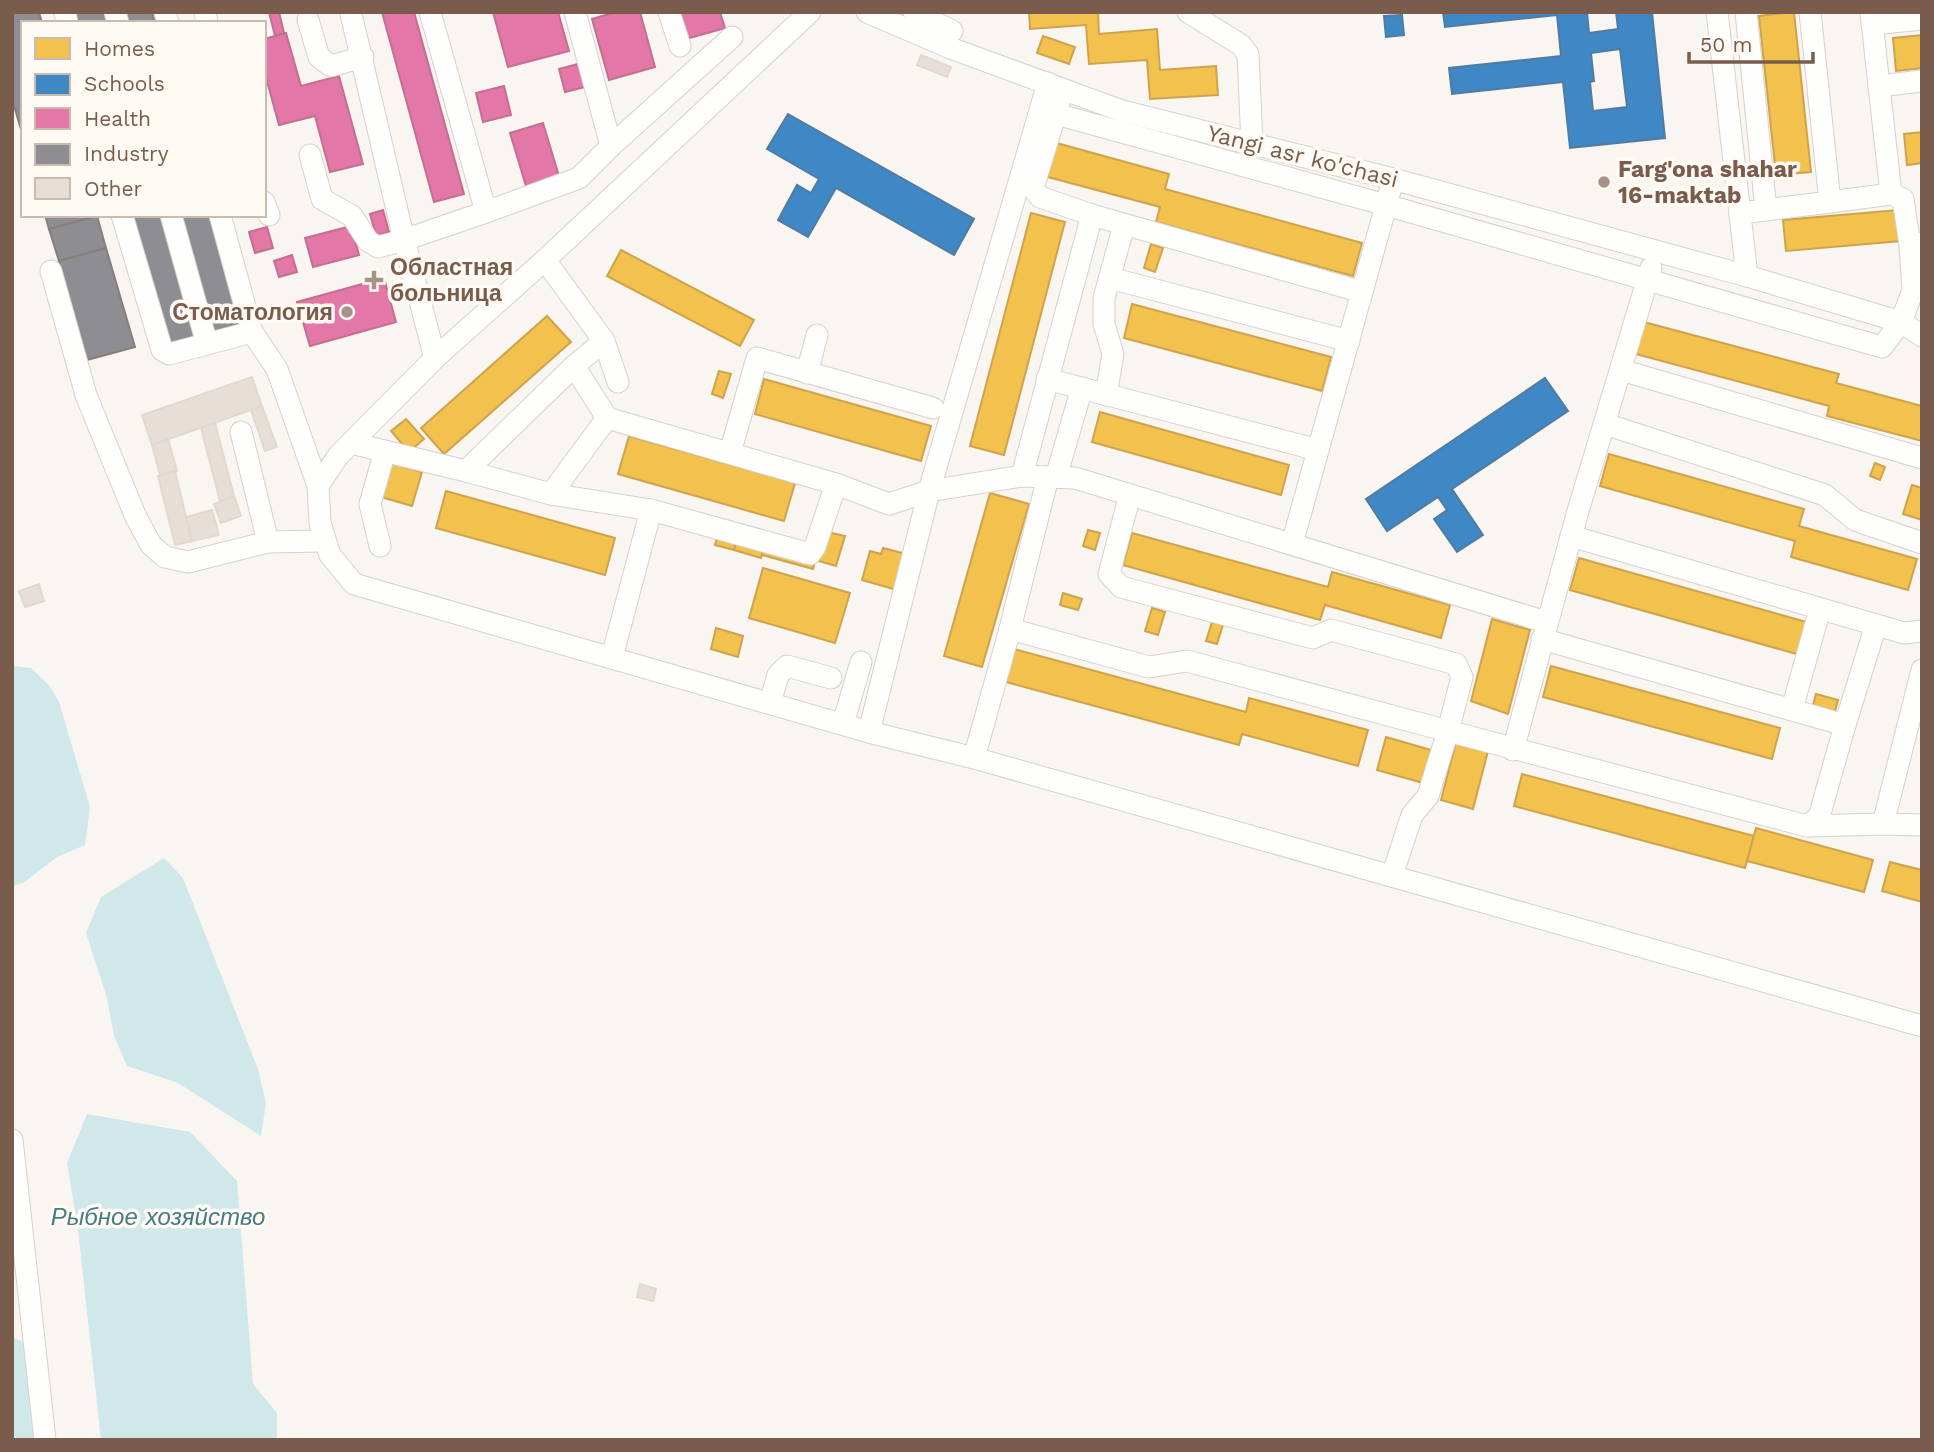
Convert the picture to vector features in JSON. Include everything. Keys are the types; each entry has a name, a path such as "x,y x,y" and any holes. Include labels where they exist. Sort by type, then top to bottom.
{"street":[{"path":"430,12 486,212"},
{"path":"575,12 611,146"},
{"path":"669,12 680,46"},
{"path":"318,486 338,456 435,358 545,260 810,12"},
{"name":"Yangi asr ko'chasi","path":"867,12 952,31 1056,86 1122,111 1393,179 1747,276 1901,322 1922,337"},
{"path":"914,12 952,31"},
{"path":"1188,12 1241,45 1248,54 1252,144"},
{"path":"1717,12 1747,276"},
{"path":"1746,12 1766,210"},
{"path":"1810,12 1830,202"},
{"path":"351,14 404,240 435,358"},
{"path":"1056,114 1882,347 1901,322 1913,290 1916,244 1878,86 1871,18 1922,19"},
{"path":"308,20 319,57 331,66 363,58"},
{"path":"310,155 322,199 352,216 368,241 378,247 404,240 579,178 732,37"},
{"path":"1878,86 1922,81"},
{"path":"1056,86 1056,114 1034,188 1040,197 1124,225 1362,292"},
{"path":"869,732 929,491 1056,86"},
{"path":"1292,544 1393,179"},
{"path":"1741,213 1830,202 1905,197"},
{"path":"1022,476 1092,215"},
{"path":"123,217 162,350 169,354 252,332"},
{"path":"172,217 207,344"},
{"path":"221,217 252,332 276,369 318,486 320,523 330,555 354,584 869,732 974,758 1922,1026"},
{"path":"1107,395 1113,354 1104,324 1104,298 1124,225"},
{"path":"1513,750 1571,536 1657,252"},
{"path":"545,260 604,341 618,382"},
{"path":"51,271 86,395 135,515 151,545 165,557 188,562 268,542 326,541"},
{"path":"1110,278 1349,341"},
{"path":"807,373 817,335"},
{"path":"466,471 574,366 604,341"},
{"path":"730,453 757,358 933,408"},
{"path":"574,366 607,418 836,484 889,504 929,491 1022,476 1075,478 1292,544 1544,631 1845,724"},
{"path":"1621,370 1922,458"},
{"path":"1047,379 1318,450"},
{"path":"974,758 1052,477 1082,388"},
{"path":"551,494 607,418"},
{"path":"1605,424 1825,495 1855,520 1922,543"},
{"path":"241,432 268,542"},
{"path":"351,443 551,494 651,510 810,554 815,547 836,484"},
{"path":"380,546 370,504 385,451"},
{"path":"1130,495 1109,574 1121,587 1313,638 1331,630 1456,664 1462,677 1448,731 1428,796 1412,816 1392,876"},
{"path":"612,657 651,510"},
{"path":"1571,536 1904,633 1922,631"},
{"path":"1792,709 1819,609"},
{"path":"1807,826 1819,817 1875,625"},
{"path":"1010,629 1149,667 1187,661 1513,750 1807,826 1922,825"},
{"path":"843,724 861,663"},
{"path":"770,703 778,675 787,666 831,678"},
{"path":"1883,824 1922,670"},
{"path":"12,1140 45,1440"}],"water":[{"path":"12,666 31,668 49,685 59,702 90,807 85,845 57,857 23,883 12,886"},
{"path":"164,858 183,878 258,1069 266,1103 261,1136 178,1083 127,1066 114,1036 107,998 86,933 101,897"},
{"name":"Рыбное хозяйство","path":"87,1114 190,1132 237,1181 253,1384 277,1413 277,1440 101,1440 78,1230 67,1163"}],"building: Homes":[{"path":"1029,12 1098,12 1099,34 1157,29 1160,70 1216,66 1218,95 1150,99 1147,60 1089,64 1086,25 1030,29"},
{"path":"1794,12 1811,172 1776,175 1759,16"},
{"path":"1922,35 1922,68 1896,71 1893,38"},
{"path":"1043,36 1075,47 1069,64 1037,53"},
{"path":"1922,132 1922,163 1907,165 1904,134"},
{"path":"1053,142 1169,174 1165,189 1362,243 1353,276 1156,222 1160,207 1044,176"},
{"path":"1898,210 1901,241 1786,251 1783,220"},
{"path":"1031,213 1065,222 1004,455 970,446"},
{"path":"1151,244 1163,248 1155,272 1144,268"},
{"path":"621,250 754,320 740,346 607,276"},
{"path":"1132,304 1331,357 1322,391 1124,338"},
{"path":"547,316 571,342 444,454 421,428"},
{"path":"1644,322 1839,374 1836,383 1922,406 1922,441 1827,416 1829,406 1636,354"},
{"path":"719,371 731,374 723,398 712,394"},
{"path":"764,379 931,426 921,461 755,414"},
{"path":"1100,412 1289,465 1281,495 1092,442"},
{"path":"406,419 424,439 409,452 391,431"},
{"path":"629,436 795,483 784,521 618,474"},
{"path":"1609,454 1804,509 1799,526 1917,559 1908,590 1791,557 1795,541 1600,486"},
{"path":"391,463 422,472 412,506 381,497"},
{"path":"1875,463 1885,467 1880,480 1870,476"},
{"path":"1912,485 1922,488 1922,520 1903,514"},
{"path":"446,491 615,538 605,575 436,528"},
{"path":"990,493 1029,504 982,667 944,656"},
{"path":"1088,530 1100,533 1095,550 1083,546"},
{"path":"719,531 738,536 734,550 715,545"},
{"path":"827,532 845,536 836,566 819,561"},
{"path":"1132,533 1328,587 1332,572 1450,605 1441,638 1325,605 1320,620 1123,565"},
{"path":"738,536 765,544 761,558 734,550"},
{"path":"765,544 816,558 813,569 762,555"},
{"path":"883,548 906,554 897,590 862,580 870,551 881,554"},
{"path":"1579,558 1810,623 1800,655 1570,590"},
{"path":"763,568 850,593 835,643 749,618"},
{"path":"1063,593 1082,599 1078,610 1060,605"},
{"path":"1152,608 1165,612 1158,635 1145,631"},
{"path":"1492,619 1530,630 1508,714 1471,701"},
{"path":"1212,622 1223,625 1217,644 1206,641"},
{"path":"716,628 743,636 738,657 711,649"},
{"path":"1014,649 1246,712 1249,698 1368,730 1358,766 1242,734 1239,745 1006,682"},
{"path":"1551,666 1780,728 1772,759 1543,697"},
{"path":"1816,694 1838,700 1834,715 1812,709"},
{"path":"1386,737 1431,750 1423,783 1377,770"},
{"path":"1456,742 1488,751 1473,809 1441,800"},
{"path":"1522,774 1754,836 1745,868 1514,806"},
{"path":"1756,828 1873,860 1864,892 1747,861"},
{"path":"1890,862 1922,870 1922,902 1882,891"}],"building: Schools":[{"path":"1443,12 1587,12 1589,33 1618,29 1616,12 1652,12 1665,138 1570,148 1563,82 1452,94 1449,68 1561,56 1557,15 1445,27","holes":["1620,49 1627,107 1593,111 1591,53"]},
{"path":"1402,15 1404,35 1386,37 1384,16"},
{"path":"788,114 974,219 954,255 836,188 808,237 778,220 797,185 811,193 819,179 767,149"},
{"path":"1545,378 1568,411 1452,489 1483,535 1457,552 1434,519 1447,510 1438,497 1387,531 1366,499"}],"building: Health":[{"path":"269,12 279,12 284,33 275,36"},
{"path":"382,12 414,12 464,194 434,202"},
{"path":"493,12 558,12 569,51 508,67"},
{"path":"616,12 640,12 655,67 609,80 592,19"},
{"path":"678,12 720,12 725,28 686,39"},
{"path":"286,33 301,86 339,76 363,164 330,172 315,116 279,125 266,77 266,38"},
{"path":"578,64 585,87 565,92 559,69"},
{"path":"504,86 511,115 483,122 476,93"},
{"path":"543,123 559,176 526,186 510,133"},
{"path":"383,210 389,232 376,235 370,214"},
{"path":"351,226 359,255 313,267 305,238"},
{"path":"267,227 273,248 255,253 249,232"},
{"path":"292,255 297,272 279,277 274,261"},
{"name":"Стоматология","path":"384,278 396,322 310,346 297,302"}],"building: Industry":[{"path":"12,12 39,12 41,21 21,21 21,129 12,99"},
{"path":"73,12 104,12 106,21 75,21"},
{"path":"121,12 152,12 154,21 123,21"},
{"path":"46,217 93,217 49,229"},
{"path":"97,217 106,248 59,261 49,229"},
{"path":"132,217 162,217 195,338 167,346"},
{"path":"180,217 211,217 240,327 212,335"},
{"path":"106,248 135,347 87,360 59,261"}],"building: Other":[{"path":"921,55 951,67 947,77 917,65"},
{"path":"252,377 262,406 152,445 142,415"},
{"path":"262,406 277,447 265,451 251,410"},
{"path":"215,423 234,496 220,501 201,428"},
{"path":"168,439 177,471 160,475 152,445"},
{"path":"175,471 192,541 175,545 158,476"},
{"path":"234,496 241,516 221,523 214,504"},
{"path":"212,510 219,535 192,541 186,517"},
{"path":"39,584 44,601 25,607 19,591"},
{"path":"640,1284 656,1289 653,1301 637,1297"}],"waterway":[{"path":"12,1353 22,1440"}],"place":[{"name":"Farg'ona shahar 16-maktab","path":"1604,182"},
{"name":"Областная больница","path":"374,280"},
{"name":"Стоматология","path":"347,312"}]}
